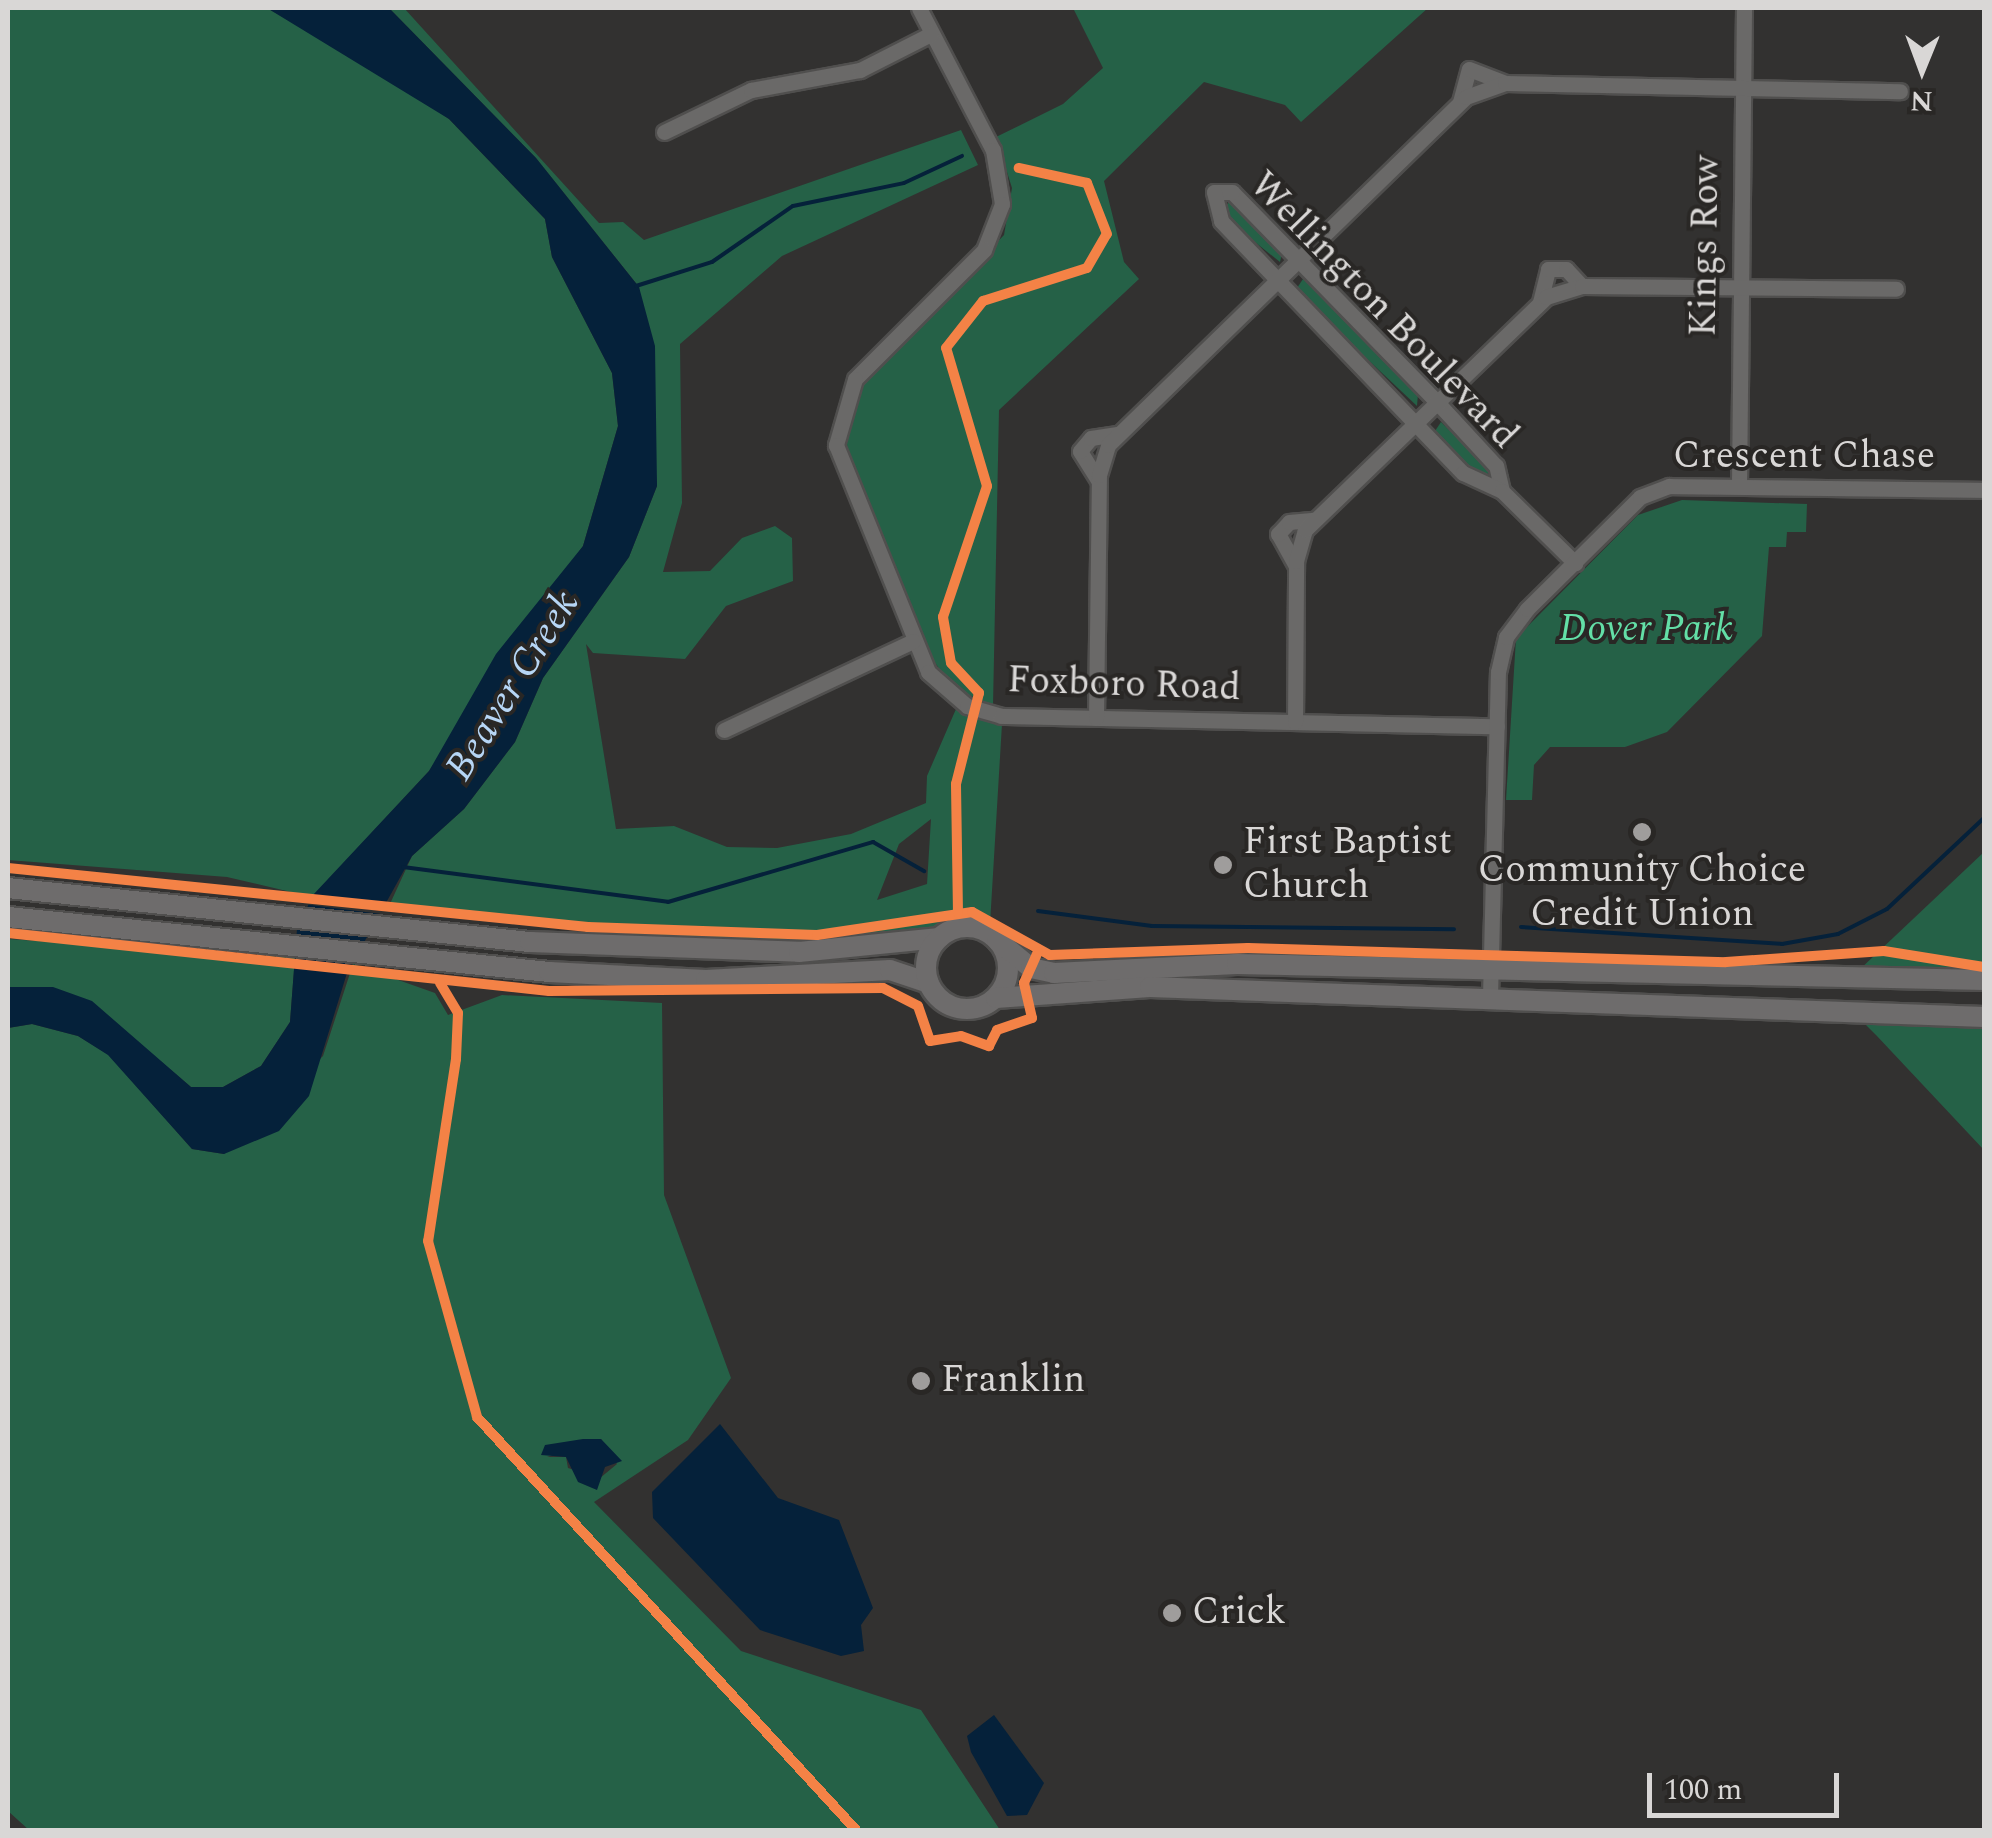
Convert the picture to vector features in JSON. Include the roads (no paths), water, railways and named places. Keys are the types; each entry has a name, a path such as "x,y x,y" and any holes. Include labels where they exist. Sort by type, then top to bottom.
{"street":[{"name":"Foxboro Road","path":"919,8 999,167 999,219 973,262 854,379 836,426 840,462 913,641 939,686 967,706 1096,718 1498,726"},
{"name":"Kings Row","path":"1738,486 1744,8"},
{"path":"664,132 751,90 860,70 931,34"},
{"path":"1096,718 1098,480 1116,434 1460,102 1504,84 1900,90"},
{"name":"Wellington Boulevard","path":"1502,491 1496,466 1437,402 1232,192 1214,192 1213,211 1415,422 1474,482 1502,491 1575,563"},
{"path":"1540,302 1548,269 1566,269 1582,286"},
{"path":"1295,722 1296,566 1314,520 1540,302 1582,286 1896,289"},
{"name":"Crescent Chase","path":"1490,996 1498,726 1506,637 1640,496 1669,486 1984,490"},
{"path":"724,730 913,641"},
{"path":"8,888 404,930 799,952 939,938 968,927 997,940 1031,968 1054,973 1236,964 1490,973 1984,980"},
{"path":"8,917 384,957 706,980 890,970 929,983 966,1009 996,998 1150,987 1490,996 1984,1018"},
{"path":"929,983 939,938"},
{"path":"996,998 1008,969 997,940"}],"water":[{"name":"Beaver Creek","path":"267,8 389,8 536,158 639,287 655,346 657,486 629,557 543,678 515,742 464,809 412,856 347,973 309,1096 279,1131 224,1154 192,1149 108,1055 78,1036 32,1024 8,1028 8,987 53,987 92,1001 191,1087 223,1087 261,1066 290,1022 297,929 313,895 429,771 496,654 583,546 618,426 612,373 552,257 545,219 449,119"},
{"path":"720,1424 778,1498 839,1520 873,1608 861,1625 864,1651 841,1656 760,1630 653,1518 652,1492"},
{"path":"601,1439 622,1461 605,1467 597,1490 578,1482 566,1457 541,1455 545,1445"},
{"path":"994,1715 1044,1783 1027,1815 1007,1816 971,1752 967,1736"}],"waterway":[{"path":"636,286 712,262 793,206 904,183 962,156"},
{"path":"1521,927 1782,944 1838,934 1887,909 1984,818"},
{"path":"403,867 668,902 873,842 924,871"},
{"path":"1038,911 1152,926 1454,929"}],"place":[{"name":"Community Choice Credit Union","path":"1642,832"},
{"name":"First Baptist Church","path":"1223,865"},
{"name":"Franklin","path":"921,1381"},
{"name":"Crick","path":"1172,1613"}],"park label":[{"name":"Dover Park","path":"1646,630"}]}
